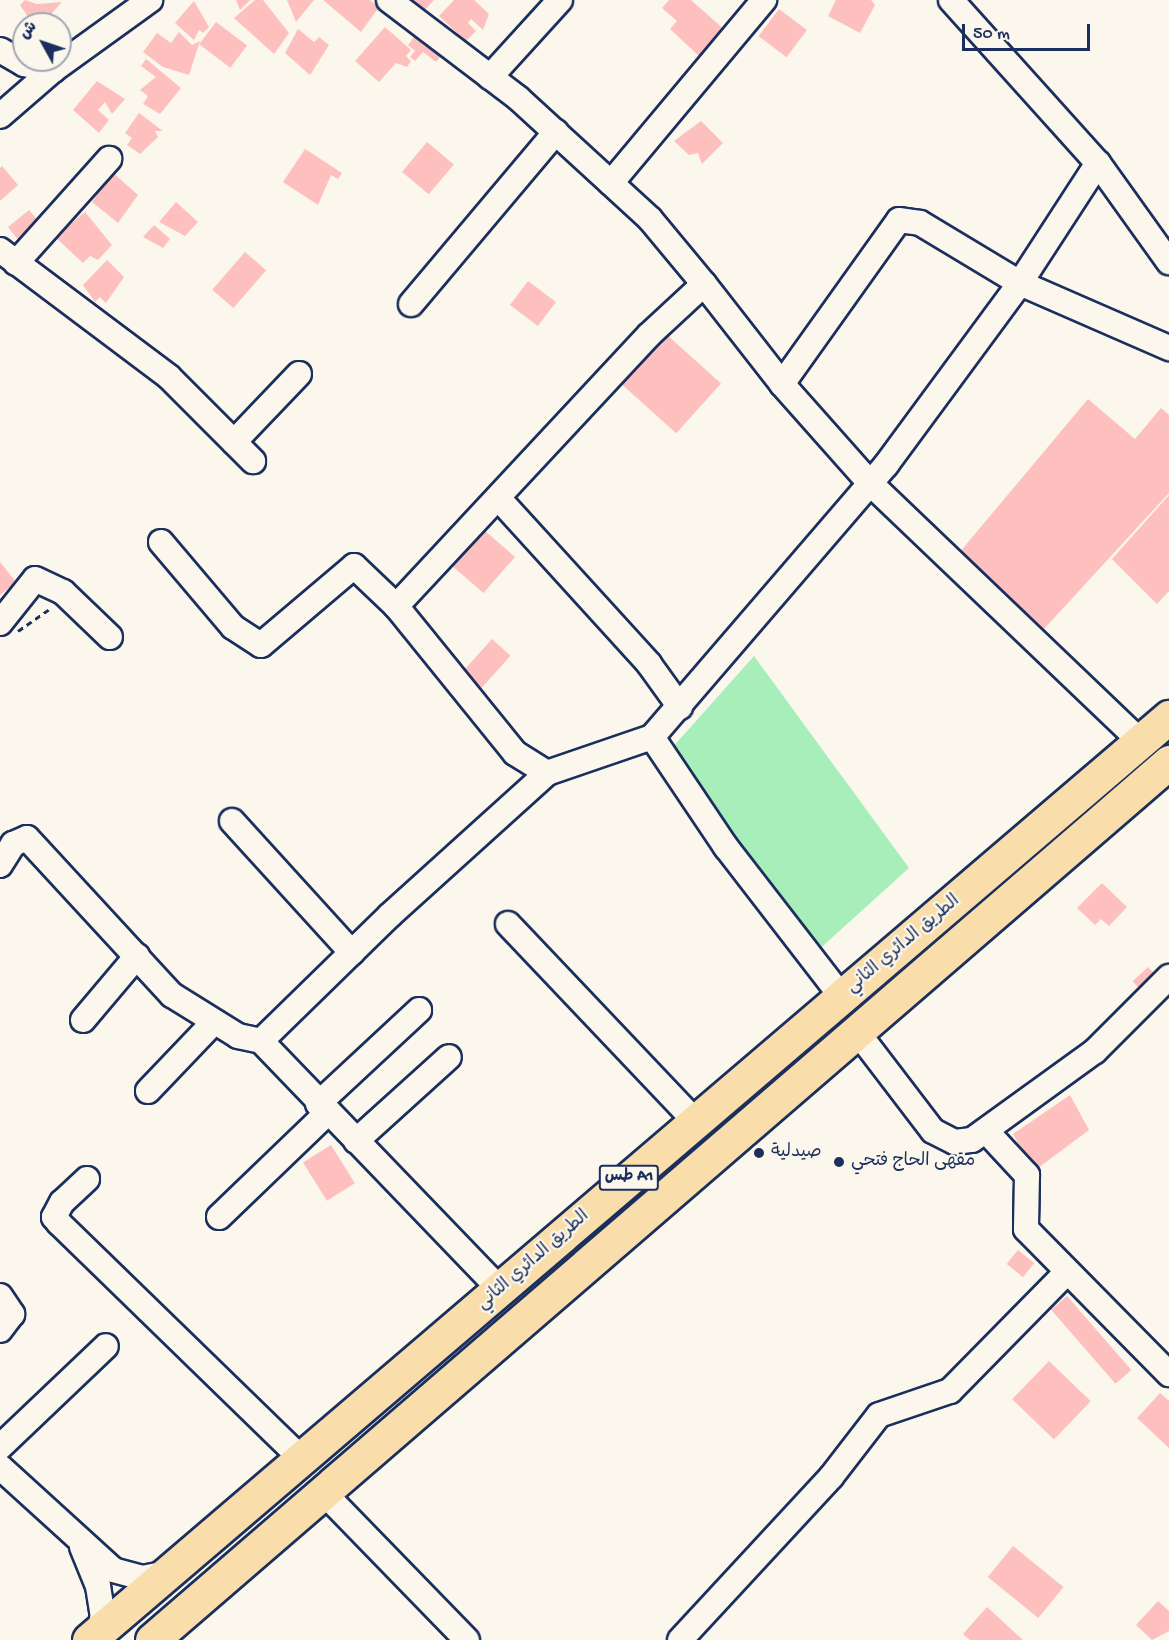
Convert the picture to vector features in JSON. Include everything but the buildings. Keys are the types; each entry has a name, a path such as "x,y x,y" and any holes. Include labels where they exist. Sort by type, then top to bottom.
{"highway":[{"name":"الطريق الدائري الثاني","path":"94,1637 304,1461 695,1121 1142,743 1169,717"},
{"name":"الطريق الدائري الثاني","path":"152,1640 858,1033 1169,762"}],"street":[{"path":"72,56 150,0"},
{"path":"389,0 490,77 556,132 611,183 704,284 782,384 870,483 1142,743"},
{"path":"490,77 560,0"},
{"path":"611,183 764,0"},
{"path":"951,0 1098,163 1169,261"},
{"path":"972,0 1169,244"},
{"path":"0,116 51,72"},
{"path":"411,304 556,132"},
{"path":"109,159 8,256 169,377 253,461"},
{"path":"261,1041 352,953 547,773 652,737 870,483 1020,283 1098,163"},
{"path":"782,384 898,220 920,223 1020,283 1169,348"},
{"path":"396,606 500,500 649,335 704,284"},
{"path":"234,442 299,374"},
{"path":"500,500 649,664 680,707"},
{"path":"161,542 255,645 266,644 349,567 396,606 515,753 547,773"},
{"path":"6,628 35,579 63,592 110,637"},
{"path":"652,737 726,847 842,997"},
{"path":"232,822 352,953"},
{"path":"0,865 13,844 27,838 172,995 214,1022 261,1041 323,1108 501,1290"},
{"path":"508,924 695,1121"},
{"path":"83,1020 137,956"},
{"path":"858,1033 933,1131 955,1142 987,1132 1095,1051 1169,977"},
{"path":"219,1217 419,1010"},
{"path":"148,1091 214,1022"},
{"path":"356,1141 449,1057"},
{"path":"987,1132 1027,1174 1026,1229 1169,1374"},
{"path":"87,1179 62,1202 54,1216 59,1223 304,1461"},
{"path":"680,1640 831,1477 879,1415 950,1391 1067,1272"},
{"path":"0,1296 12,1314 0,1330"},
{"path":"0,1447 105,1346"},
{"path":"0,1467 80,1542 127,1576 172,1572"},
{"path":"324,1493 467,1640"},
{"path":"80,1542 98,1586 103,1616 94,1637"}],"path":[{"path":"6,628 46,615 63,592"}],"green space":[{"path":"754,656 909,868 815,953 671,749"}],"place":[{"name":"صيدلية","path":"759,1153"},
{"name":"مقهى الحاج فتحي","path":"839,1162"}]}
